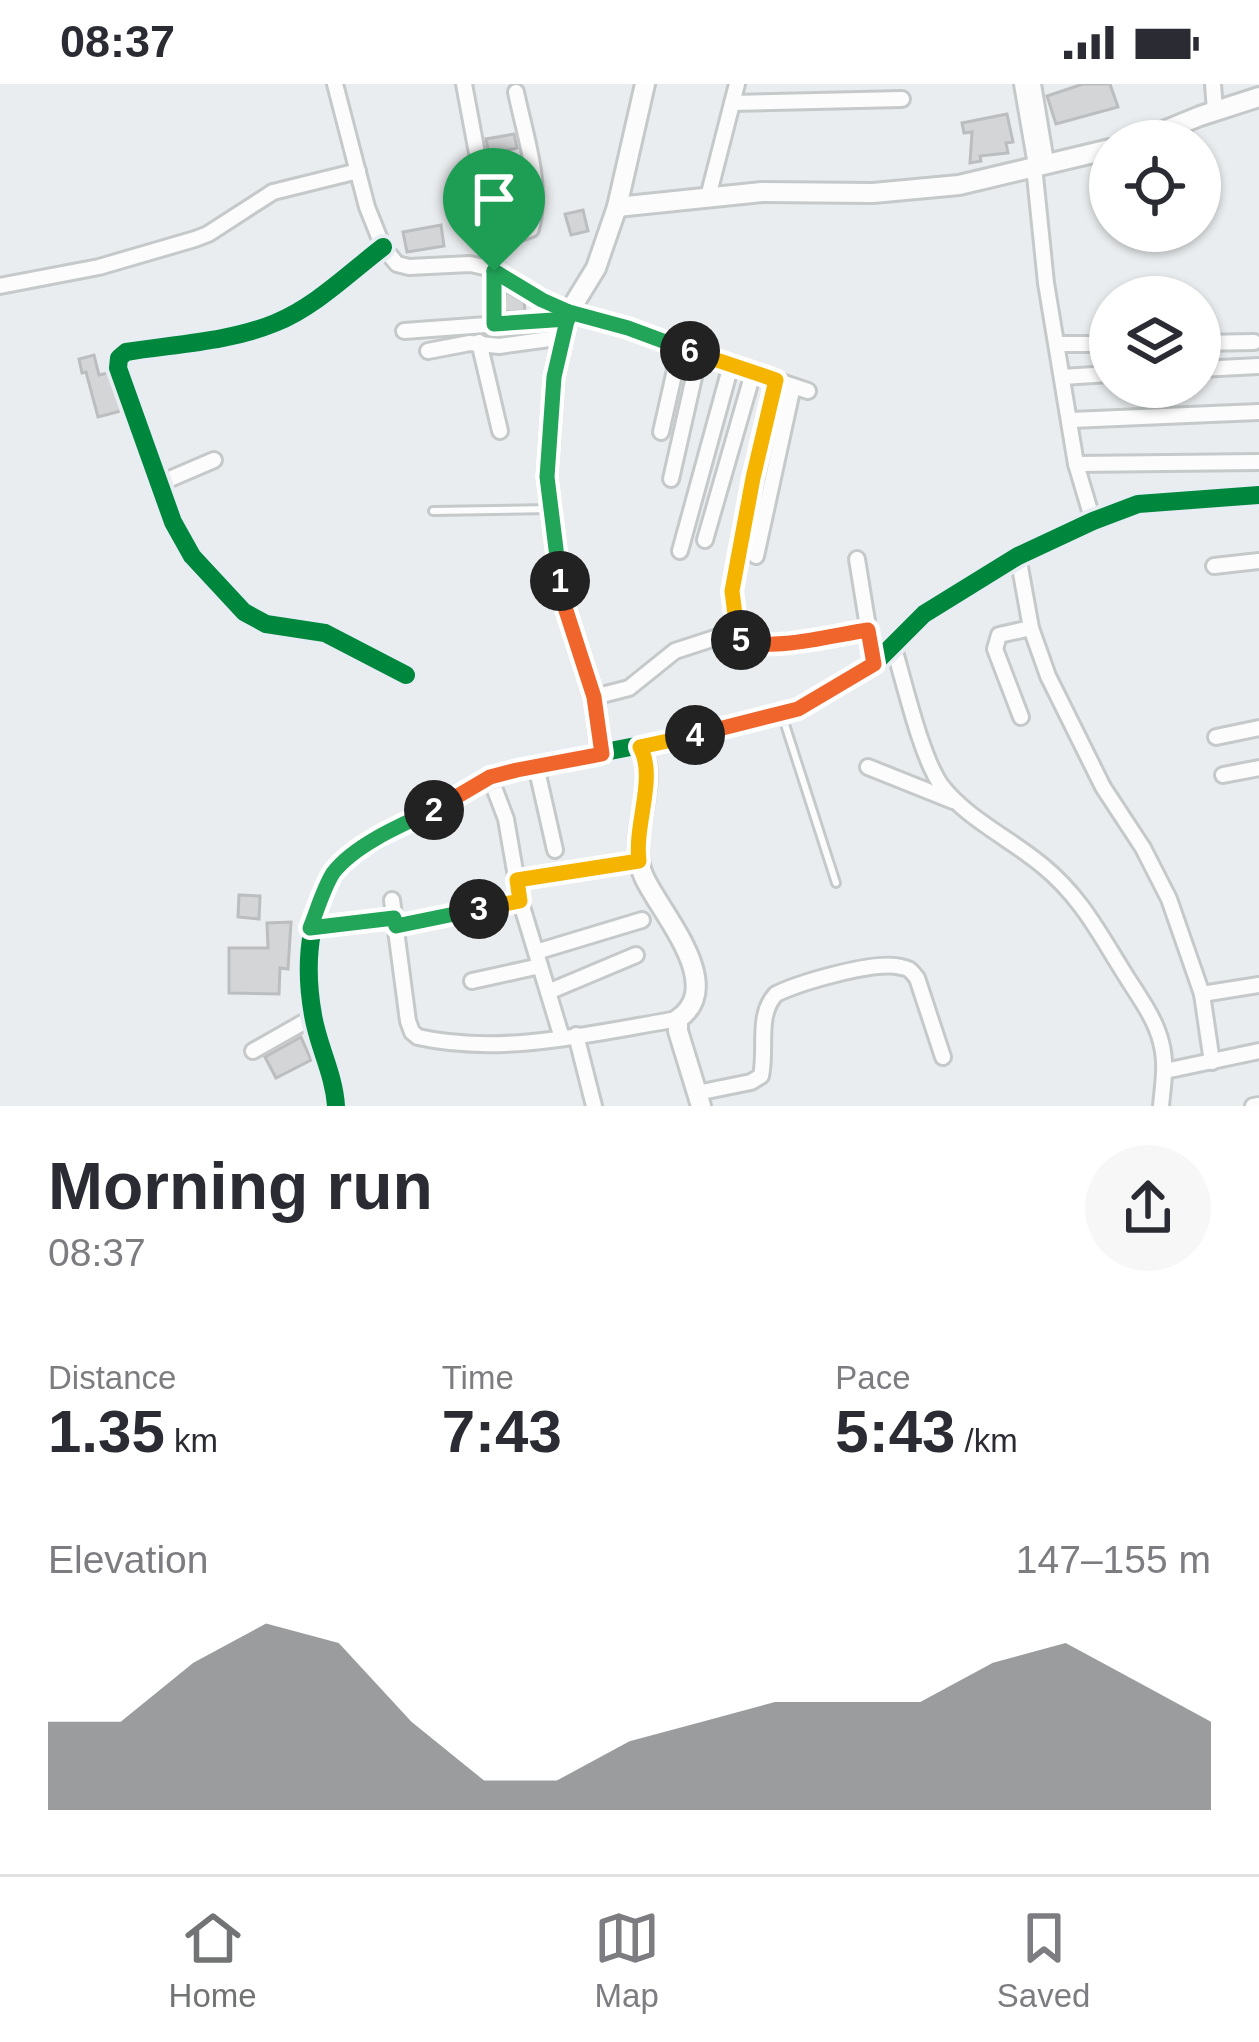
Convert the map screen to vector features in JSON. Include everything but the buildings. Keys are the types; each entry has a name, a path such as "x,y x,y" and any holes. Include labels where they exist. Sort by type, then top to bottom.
{"street":[{"path":"335,84 368,207 391,260 409,267 470,264 492,269 542,300 567,323"},
{"path":"464,84 495,249 494,324"},
{"path":"602,754 594,697 562,598 547,477 554,377 567,323 596,268 617,207 645,84"},
{"path":"708,196 737,84"},
{"path":"1022,84 1039,164"},
{"path":"1033,84 1046,283 1076,464 1093,520"},
{"path":"1213,84 1215,111"},
{"path":"495,249 501,240 530,229 533,221 535,188 516,92"},
{"path":"1192,120 1259,97"},
{"path":"732,103 902,99"},
{"path":"617,207 761,192 873,193 958,185 1089,153"},
{"path":"0,286 99,267 195,239 273,192 358,171"},
{"path":"383,247 277,322 248,332 126,352 118,368 172,522 192,556 244,613 266,624 325,634 406,675"},
{"path":"428,351 479,342 499,346 567,323"},
{"path":"404,331 567,323 628,328 801,388 756,556"},
{"path":"479,342 500,430"},
{"path":"1221,343 1254,342"},
{"path":"1058,344 1089,344"},
{"path":"661,433 680,348"},
{"path":"671,478 699,355"},
{"path":"680,551 731,365"},
{"path":"1221,368 1259,366"},
{"path":"705,540 753,373"},
{"path":"1062,377 1089,375"},
{"path":"738,638 732,591 776,380"},
{"path":"1071,420 1259,412"},
{"path":"158,484 214,460"},
{"path":"1076,464 1259,462"},
{"path":"336,1106 313,1017 308,963 310,928 332,875 349,857 490,777 798,709 874,664 924,614 1018,556 1093,520 1138,504 1259,495"},
{"path":"1018,556 1031,628 1048,676 1103,787 1169,899 1202,994 1212,1062"},
{"path":"857,559 874,664"},
{"path":"1214,566 1259,561"},
{"path":"1021,717 995,649 999,635 1031,628"},
{"path":"594,697 629,688 686,646 725,636 758,644 868,630"},
{"path":"893,645 929,762 944,789 1069,890 1094,921 1145,1005 1160,1037 1166,1071 1161,1106"},
{"path":"1216,737 1259,728"},
{"path":"392,900 408,1021 418,1037 478,1045 569,1037 678,1019 694,1004 697,994 685,945 639,861 648,767 640,747"},
{"path":"536,766 555,850"},
{"path":"868,767 959,804"},
{"path":"1223,775 1259,768"},
{"path":"490,777 506,819 520,901 548,992 594,1106"},
{"path":"517,880 639,861"},
{"path":"310,928 395,922 520,901"},
{"path":"472,981 642,920"},
{"path":"548,992 636,956"},
{"path":"678,1019 699,1100 761,1076 766,1013 776,994 842,972 887,965 910,970 917,978 943,1057"},
{"path":"1202,994 1259,985"},
{"path":"253,1051 313,1017"},
{"path":"1166,1071 1259,1051"}],"lane":[{"path":"434,512 551,509"},
{"path":"781,714 836,883"}],"cycle path":[{"path":"383,247 318,299 275,323 221,338 126,352 118,368 173,522 192,556 244,612 266,624 325,633 406,675"},
{"path":"336,1106 313,1015 309,952 317,911 349,857 490,777 798,709 874,664 924,614 1018,556 1093,521 1138,504 1259,495"}],"route":[{"path":"494,271 494,324 568,319 569,312 776,380 732,591 738,638 758,644 868,630 874,664 798,709 640,747 648,767 639,861 517,880 520,901 396,926 394,918 310,928 332,875 349,857 400,826 490,777 602,754 594,697 562,598 547,477 554,377 569,312 494,271"}]}
